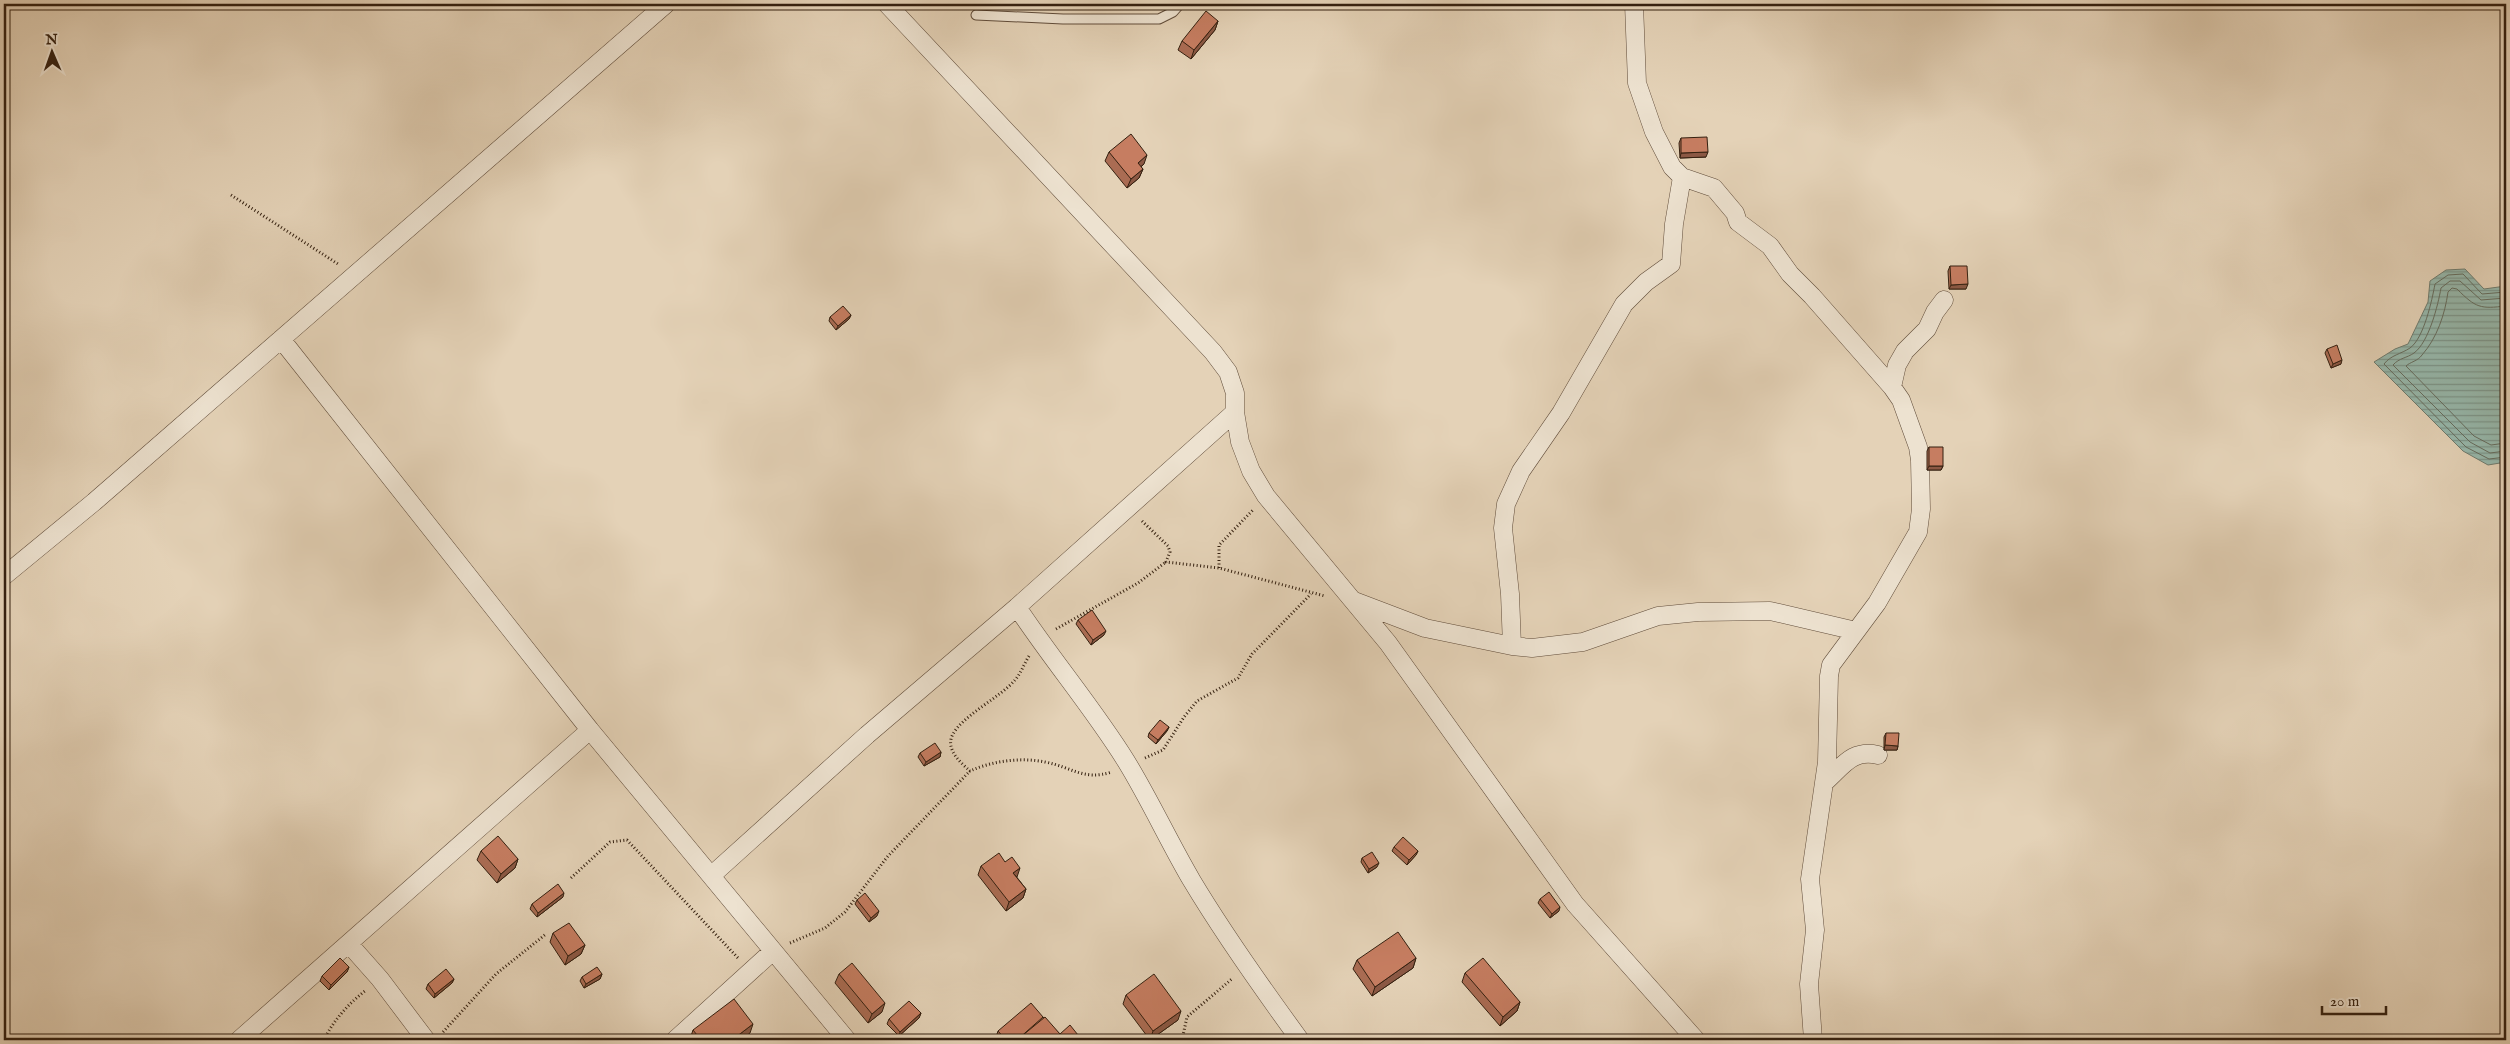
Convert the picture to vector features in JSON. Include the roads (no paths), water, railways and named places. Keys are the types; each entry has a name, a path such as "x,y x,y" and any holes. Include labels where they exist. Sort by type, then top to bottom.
{"street":[{"path":"4,576 94,502 666,4"},
{"path":"887,4 1213,352 1228,372 1235,393 1235,412 1240,442 1252,471 1266,496 1388,643 1575,904 1696,1040"},
{"path":"1634,4 1636,83 1654,132 1672,167 1682,177 1714,188 1735,213 1738,222 1770,246 1790,274 1812,296 1892,387 1900,400 1918,447 1921,522 1911,546 1877,604 1832,665 1829,676 1828,745 1825,782 1810,880 1815,930 1810,984 1813,1040"},
{"path":"1512,646 1510,594 1503,528 1506,504 1521,471 1561,413 1624,304 1646,282 1672,264 1674,224 1682,177"},
{"path":"1892,387 1897,365 1905,350 1927,329 1935,312 1944,300"},
{"path":"281,339 590,730 847,1040"},
{"path":"712,876 867,735 1017,607 1235,412"},
{"path":"1352,600 1425,628 1512,646 1532,648 1583,642 1658,616 1698,612 1770,611 1856,631"},
{"path":"1017,607 1040,642 1082,695 1127,762 1192,880 1246,966 1300,1040"},
{"path":"239,1040 590,730"},
{"path":"1825,782 1846,762 1859,754 1878,755"},
{"path":"349,944 380,979 426,1040"},
{"path":"676,1040 773,951"}],"lane":[{"path":"976,16 1062,20 1159,18 1173,12 1180,4"}],"water":[{"path":"2465,269 2484,289 2506,286 2506,462 2488,465 2463,451 2374,362 2395,349 2408,344 2428,302 2430,281 2446,270"}]}
